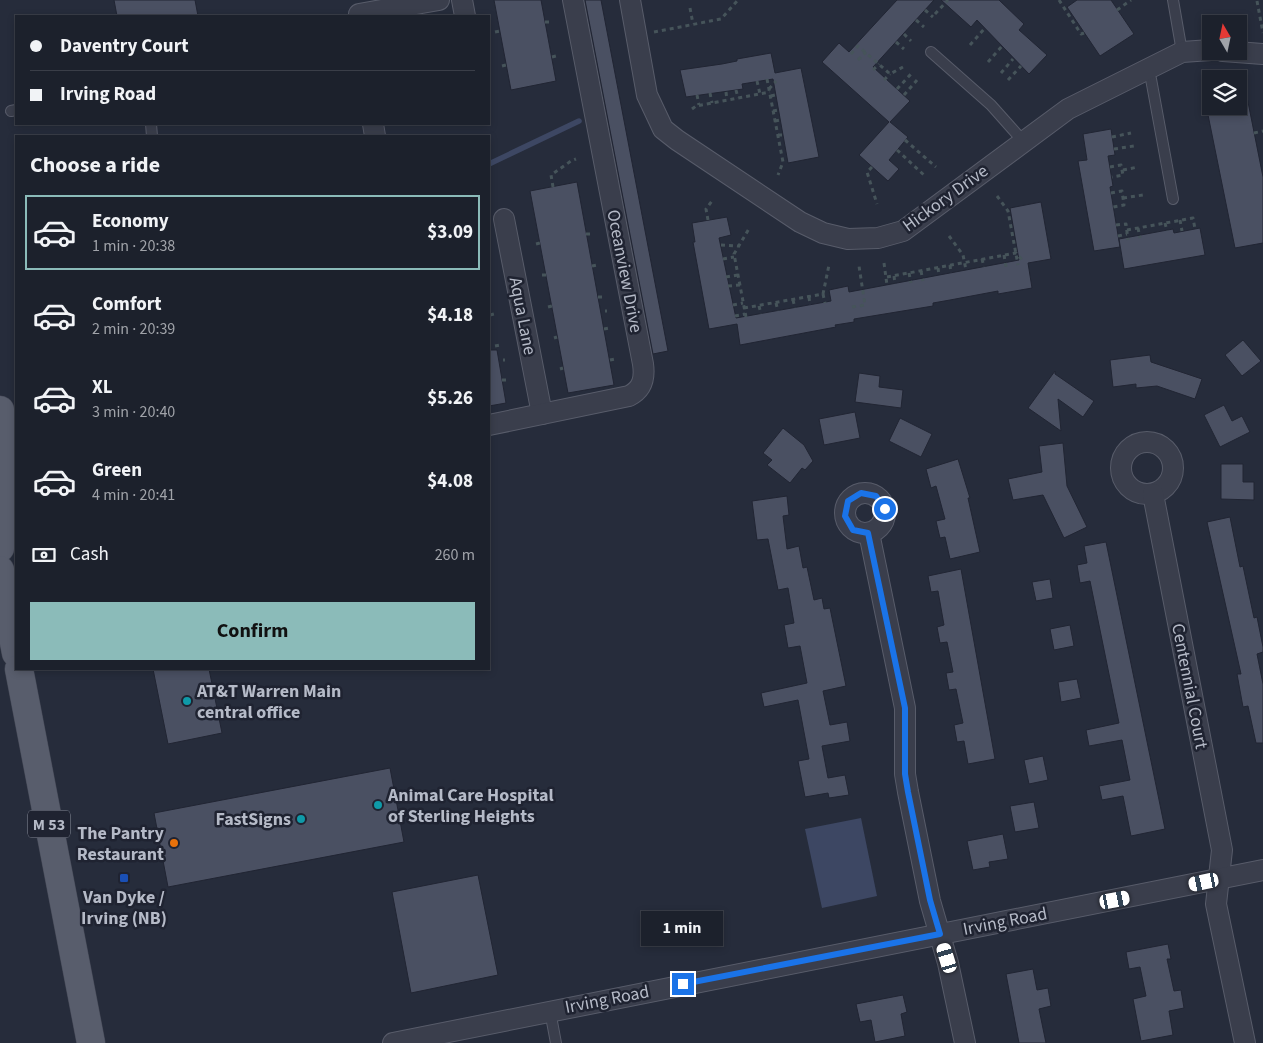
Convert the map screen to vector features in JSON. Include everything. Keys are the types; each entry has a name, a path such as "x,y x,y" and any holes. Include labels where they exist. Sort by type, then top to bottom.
{"main road":[{"path":"0,548 10,475 1,422"},
{"path":"0,570 15,649"},
{"name":"M 53","path":"19,670 91,1043"}],"street":[{"path":"357,10 439,0"},
{"path":"462,0 465,15"},
{"name":"Oceanview Drive","path":"490,424 629,396 641,386 644,374 573,0"},
{"name":"Hickory Drive","path":"630,0 648,95 664,129 677,140 800,222 823,233 848,239 878,238 903,231 1022,141 1082,102 1182,52 1202,51"},
{"path":"1248,53 1263,54"},
{"name":"Aqua Lane","path":"504,219 542,414"},
{"name":"Centennial Court","path":"1153,494 1222,850 1216,904 1245,1043"},
{"path":"868,533 905,708 905,774 908,792 930,900 948,963 965,1043"},
{"name":"Irving Road","path":"402,1042 1263,870"}],"lane":[{"path":"1173,0 1182,52"},
{"path":"931,52 991,105 1022,141"},
{"path":"1146,70 1151,78 1173,199"},
{"path":"550,1011 556,1043"}],"path":[{"path":"649,33 721,19 738,0"},
{"path":"1059,0 1081,34 1084,33"},
{"path":"1117,10 1131,0"},
{"path":"925,10 934,15 945,1"},
{"path":"1257,2 1263,33"},
{"path":"690,8 693,24"},
{"path":"916,20 924,27"},
{"path":"970,45 985,28"},
{"path":"495,32 500,31"},
{"path":"904,34 911,41"},
{"path":"896,42 904,49"},
{"path":"988,62 1003,45"},
{"path":"851,54 858,46 890,74"},
{"path":"858,60 866,52"},
{"path":"552,57 556,56"},
{"path":"1001,73 1013,59"},
{"path":"873,70 879,64"},
{"path":"1008,80 1021,66"},
{"path":"884,80 890,74 903,67"},
{"path":"898,89 911,74"},
{"path":"767,79 783,160 778,175"},
{"path":"904,95 917,80"},
{"path":"757,81 760,94"},
{"path":"770,92 776,81"},
{"path":"736,90 738,98"},
{"path":"726,92 727,100"},
{"path":"692,109 712,103 770,92 779,94"},
{"path":"710,93 712,103"},
{"path":"697,95 699,106"},
{"path":"774,111 779,110"},
{"path":"776,121 780,120"},
{"path":"1254,133 1263,131"},
{"path":"1112,137 1131,134"},
{"path":"778,135 783,135"},
{"path":"905,140 936,168"},
{"path":"1114,150 1134,146"},
{"path":"897,150 925,176"},
{"path":"553,187 551,176 576,159"},
{"path":"783,160 788,159"},
{"path":"1110,167 1121,165 1123,175 1112,177"},
{"path":"872,166 867,172 877,204"},
{"path":"1122,170 1138,168"},
{"path":"1110,193 1122,191 1124,205 1113,207"},
{"path":"1123,198 1143,195"},
{"path":"996,196 1010,214 1018,265"},
{"path":"708,220 706,209 712,201"},
{"path":"1118,236 1138,228 1193,218 1195,229"},
{"path":"1180,220 1182,231"},
{"path":"1165,223 1166,231"},
{"path":"1116,225 1126,224 1128,240"},
{"path":"735,316 746,315 734,257 738,246 750,227"},
{"path":"1138,228 1140,238"},
{"path":"949,236 963,254 966,270"},
{"path":"720,245 738,246"},
{"path":"887,277 1004,255 1020,248"},
{"path":"1016,251 1023,261"},
{"path":"1004,255 1006,267"},
{"path":"723,259 734,257"},
{"path":"982,259 984,267"},
{"path":"884,263 887,285"},
{"path":"825,303 823,294 829,265"},
{"path":"950,265 951,273"},
{"path":"852,307 865,305 859,266"},
{"path":"938,268 939,275"},
{"path":"921,270 923,281"},
{"path":"909,273 910,283"},
{"path":"726,277 738,275"},
{"path":"894,276 896,284"},
{"path":"728,286 740,284"},
{"path":"744,308 823,294"},
{"path":"598,297 603,297"},
{"path":"809,297 810,305"},
{"path":"793,300 794,308"},
{"path":"733,305 743,303"},
{"path":"776,303 778,311"},
{"path":"759,306 761,314"},
{"path":"604,329 609,328"},
{"path":"610,360 615,359"}],"water":[{"path":"861,818 877,896 822,908 805,829"}],"building":[{"path":"114,0 195,0 198,15 117,15"},
{"path":"494,0 541,0 556,81 511,90"},
{"path":"585,0 601,0 668,351 653,354"},
{"path":"897,0 934,0 873,67 910,101 890,122 908,137 889,160 899,169 888,181 859,155 889,122 822,62 839,43 849,52"},
{"path":"941,0 999,0 1024,24 1019,30 1047,55 1029,74 977,20 971,27"},
{"path":"1077,0 1111,0 1134,34 1100,56 1067,7"},
{"path":"771,53 775,73 801,68 819,157 788,163 773,79 742,84 743,89 686,97 680,70 722,64 737,61 737,59"},
{"path":"1247,97 1263,177 1263,243 1235,248 1208,115 1247,115"},
{"path":"1111,129 1115,155 1108,156 1113,186 1110,187 1120,247 1094,251 1078,161 1087,160 1083,134"},
{"path":"577,182 614,385 568,393 530,191"},
{"path":"1041,202 1051,259 1028,263 1032,288 998,294 998,291 933,303 933,306 854,319 854,322 835,325 836,327 740,345 737,324 709,329 693,242 695,242 692,223 727,217 731,235 719,238 736,318 831,301 829,290 848,286 849,292 1019,260 1010,208"},
{"path":"1200,228 1205,255 1124,269 1119,239 1173,229 1174,233"},
{"path":"1243,340 1261,361 1242,376 1225,355"},
{"path":"490,350 497,350 506,403 490,406"},
{"path":"1150,355 1151,362 1202,379 1195,399 1157,386 1136,388 1136,384 1113,387 1110,360"},
{"path":"1055,371 1055,374 1094,401 1083,417 1058,399 1061,431 1028,408"},
{"path":"859,373 880,376 879,387 903,390 901,408 855,402"},
{"path":"1224,405 1232,421 1242,416 1250,432 1220,447 1204,415"},
{"path":"855,412 860,438 824,445 819,419"},
{"path":"900,418 932,434 921,457 889,441"},
{"path":"783,428 804,445 813,461 805,470 802,468 790,483 767,465 772,460 763,453"},
{"path":"1063,443 1067,486 1087,527 1064,538 1043,495 1013,500 1008,479 1042,472 1039,446"},
{"path":"958,459 970,498 968,498 980,552 950,559 945,537 940,538 936,521 945,519 936,486 931,488 926,469"},
{"path":"1221,464 1243,464 1243,482 1254,482 1254,500 1221,499"},
{"path":"787,496 789,515 783,516 787,549 799,546 803,568 807,567 814,600 822,598 824,609 830,608 846,686 823,691 830,725 847,722 850,741 822,746 828,778 845,775 849,795 829,798 828,793 805,797 798,761 809,759 798,700 764,707 761,693 807,683 800,646 788,648 784,625 794,623 788,588 778,590 768,539 757,540 752,501"},
{"path":"1230,517 1240,567 1243,566 1254,618 1257,617 1263,647 1263,652 1257,654 1263,684 1263,743 1256,743 1248,706 1243,707 1237,674 1241,674 1207,522"},
{"path":"1106,542 1165,829 1131,836 1123,796 1102,800 1099,786 1130,780 1122,740 1089,746 1086,730 1119,723 1090,581 1080,583 1077,565 1087,563 1084,546"},
{"path":"961,569 995,759 968,764 964,741 957,742 954,725 963,723 956,689 949,690 946,673 953,672 947,642 940,643 937,627 944,625 938,591 931,592 928,576"},
{"path":"1050,579 1053,598 1036,601 1032,582"},
{"path":"1070,625 1074,646 1054,650 1050,629"},
{"name":"AT&T Warren Main central office","path":"153,670 209,670 222,733 168,744"},
{"path":"1077,679 1081,698 1061,702 1058,682"},
{"path":"1043,756 1048,780 1029,784 1024,760"},
{"path":"390,768 404,842 168,887 154,813"},
{"path":"1034,802 1039,828 1015,832 1010,806"},
{"path":"1003,834 1008,859 989,862 990,867 973,870 967,841"},
{"path":"478,875 498,975 411,993 392,892"},
{"path":"1168,944 1171,959 1167,959 1174,991 1181,990 1184,1008 1169,1011 1173,1035 1141,1041 1133,999 1146,996 1140,967 1129,969 1126,952"},
{"path":"1033,969 1037,990 1048,988 1051,1006 1039,1009 1046,1043 1019,1043 1006,974"},
{"path":"903,995 907,1012 901,1014 905,1036 875,1042 871,1020 860,1022 856,1004"}],"waterway":[{"path":"490,164 579,121"}],"place":[{"name":"AT&T Warren Main central office","path":"187,701"},
{"name":"Animal Care Hospital of Sterling Heights","path":"378,805"},
{"name":"FastSigns","path":"301,819"},
{"name":"The Pantry Restaurant","path":"174,843"},
{"name":"Van Dyke / Irving (NB)","path":"124,878"}],"route":[{"path":"683,984 940,934 930,900 908,792 905,774 905,708 868,533 853,530 845,516 848,501 861,493 869,493 876,496 882,502 885,509"}]}
